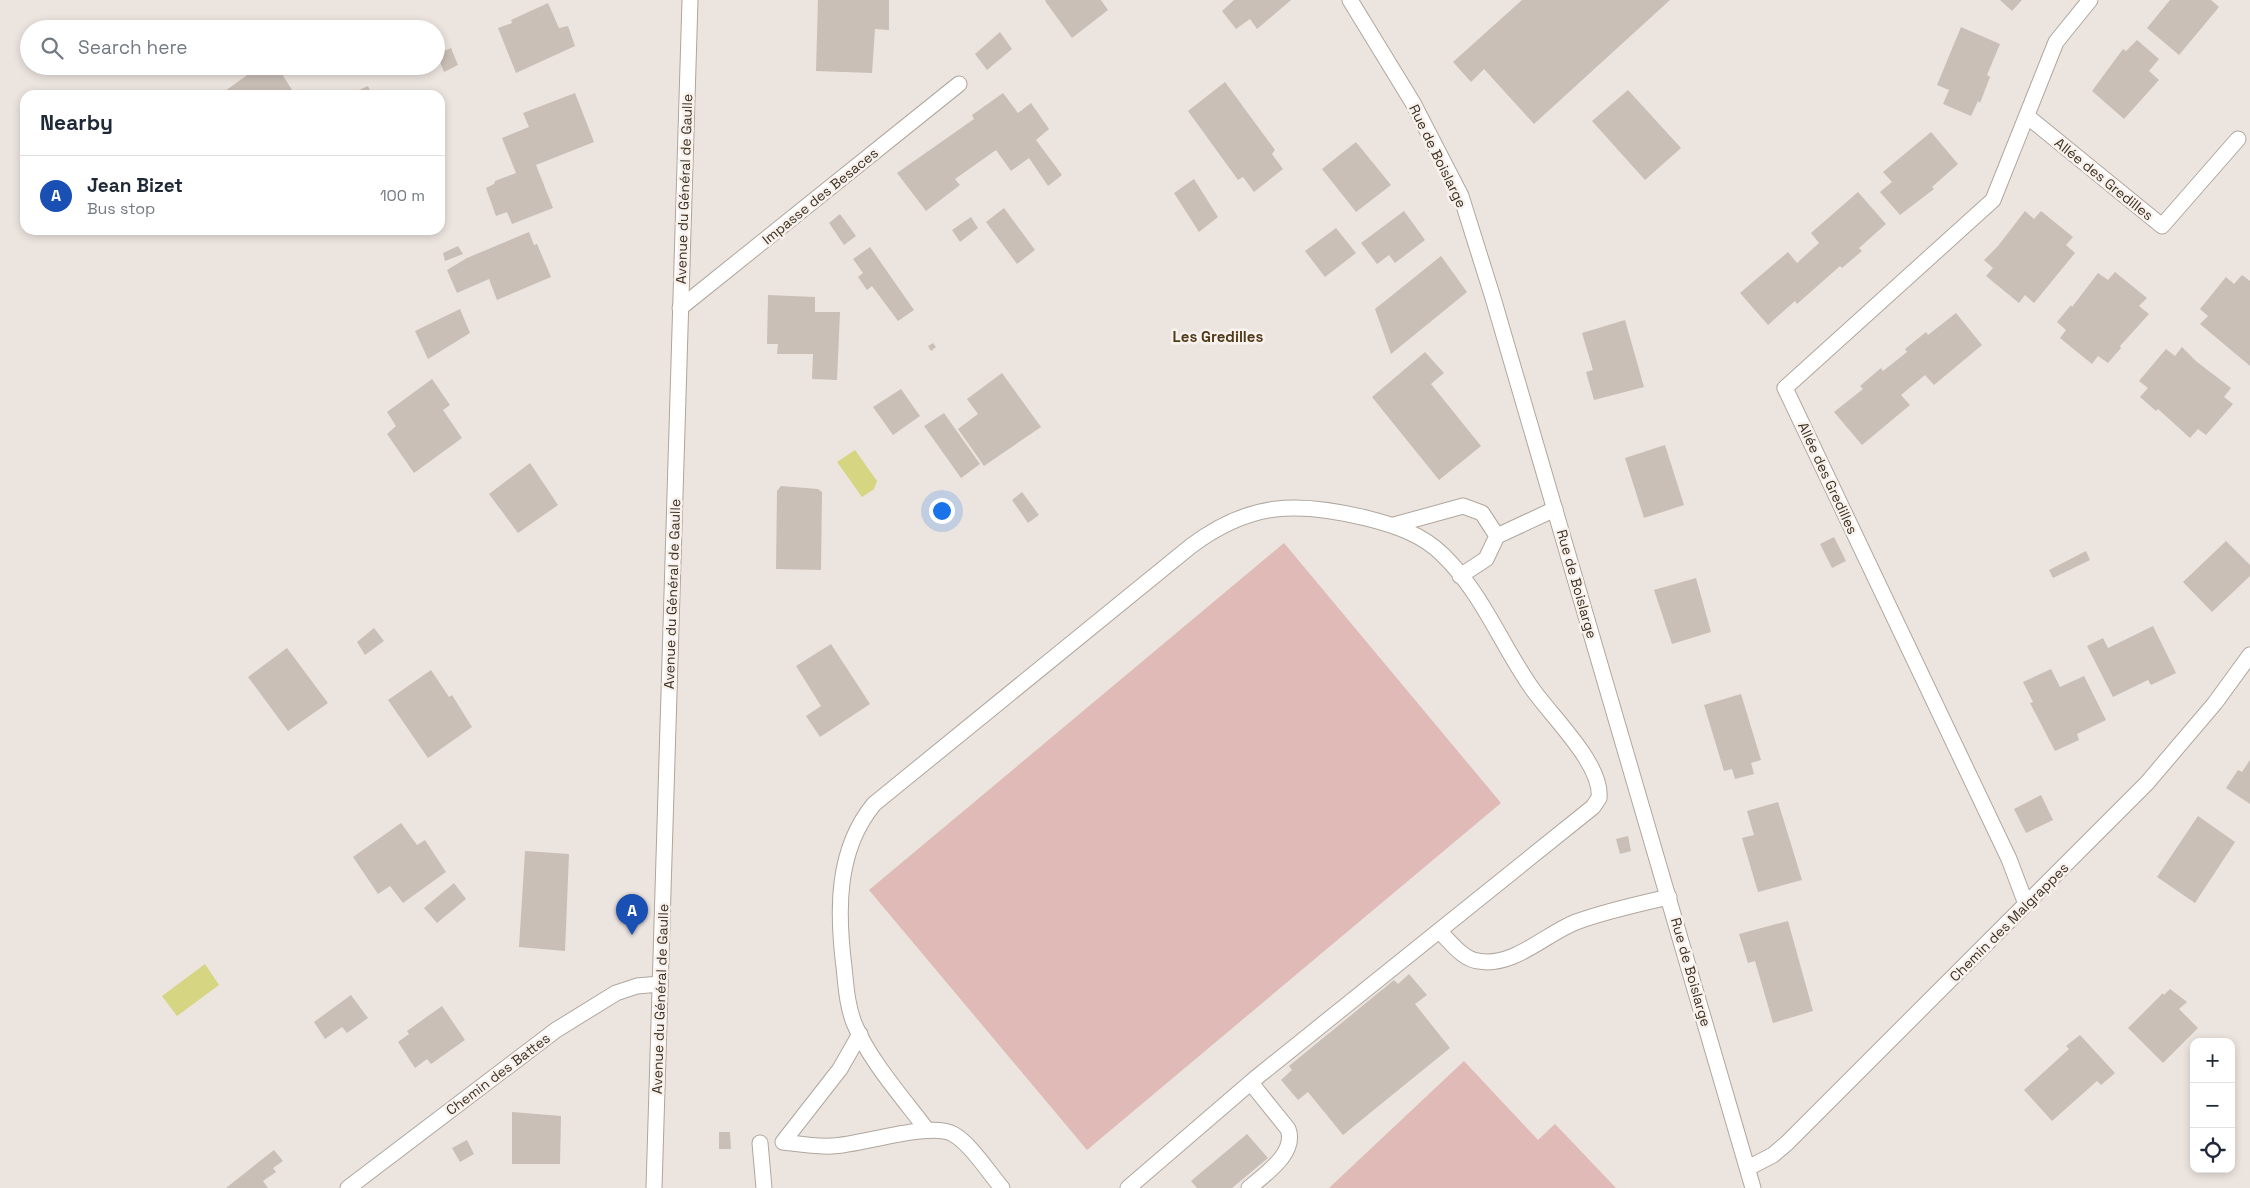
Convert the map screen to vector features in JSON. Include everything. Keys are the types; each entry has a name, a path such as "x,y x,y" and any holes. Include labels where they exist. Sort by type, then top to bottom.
{"street":[{"name":"Avenue du Général de Gaulle","path":"654,1188 690,0"},
{"name":"Rue de Boislarge","path":"1350,0 1413,103 1461,196 1493,298 1753,1188"},
{"name":"Allée des Gredilles","path":"2026,904 2009,858 1786,388 1993,200 2056,42 2090,0"},
{"name":"Impasse des Besaces","path":"680,308 959,84"},
{"name":"Allée des Gredilles","path":"2026,116 2162,226 2238,139"},
{"path":"1394,525 1464,506 1482,513 1497,536"},
{"path":"927,1130 894,1087 860,1034 848,998 841,945 840,903 844,864 852,838 862,818 874,804 1191,546 1227,522 1246,515 1292,507 1342,512 1394,525 1432,545 1460,576 1491,617 1531,687 1584,756 1596,777 1600,793 1593,807 1251,1083 1128,1188"},
{"path":"1460,576 1486,559 1497,536 1555,509"},
{"name":"Chemin des Malgrappes","path":"1748,1168 1773,1155 1787,1143 2146,783 2215,703 2250,655"},
{"path":"1439,931 1469,958 1476,961 1496,961 1526,950 1576,922 1669,897"},
{"name":"Chemin des Battes","path":"348,1188 563,1025 616,993 637,986 660,984"},
{"path":"860,1034 840,1068 782,1142 832,1146 868,1142 927,1130 942,1130 953,1134 964,1143 1002,1188"},
{"path":"1249,1188 1284,1155 1290,1138 1288,1129 1251,1083"},
{"path":"760,1143 764,1188"}],"shaded area":[{"path":"855,450 877,481 874,489 862,497 837,462"},
{"path":"1284,543 1501,803 1087,1150 869,890"},
{"path":"205,964 219,985 177,1016 162,996"},
{"path":"1464,1061 1538,1140 1555,1124 1616,1188 1329,1188"}],"building":[{"path":"818,0 889,0 889,30 875,29 872,73 816,71"},
{"path":"1046,0 1101,0 1108,10 1072,38"},
{"path":"1234,0 1291,0 1257,29 1250,19 1236,29 1222,11"},
{"path":"1522,0 1670,0 1534,124 1484,69 1471,82 1453,62"},
{"path":"2000,0 2022,0 2012,11"},
{"path":"2170,0 2211,0 2219,7 2179,55 2147,28"},
{"path":"548,3 559,28 568,26 575,46 516,73 498,28 512,23 511,20"},
{"path":"1961,27 2000,44 1987,75 1990,77 1980,103 1978,101 1971,116 1943,104 1949,90 1937,85"},
{"path":"1000,32 1012,49 987,70 975,54"},
{"path":"2137,40 2159,59 2149,71 2159,80 2124,119 2092,91 2123,49 2126,51"},
{"path":"451,48 458,65 445,72 445,51"},
{"path":"247,75 283,75 292,90 226,90"},
{"path":"1225,82 1275,150 1272,154 1283,169 1254,192 1243,177 1238,180 1188,111"},
{"path":"368,86 370,90 359,90"},
{"path":"1628,90 1681,148 1645,180 1592,121"},
{"path":"575,93 594,142 536,165 553,208 512,224 507,212 496,216 486,188 494,184 495,181 516,173 502,138 529,127 523,113"},
{"path":"1003,93 1018,113 1031,103 1049,129 1036,140 1062,175 1048,186 1029,158 1011,171 996,150 955,179 960,185 926,211 897,173 974,119 972,115"},
{"path":"1931,132 1958,164 1932,187 1934,189 1900,215 1880,192 1892,182 1883,172"},
{"path":"1356,142 1391,185 1356,212 1322,169"},
{"path":"1194,179 1218,217 1199,232 1174,193"},
{"path":"1858,192 1886,224 1859,248 1862,251 1842,268 1840,266 1797,304 1795,301 1768,325 1740,293 1788,252 1797,263 1819,243 1811,233"},
{"path":"1004,208 1035,250 1017,264 986,222"},
{"path":"1404,211 1425,240 1395,263 1389,255 1377,264 1361,243"},
{"path":"2025,211 2034,219 2041,211 2073,237 2066,245 2075,253 2034,303 2025,295 2019,303 1986,276 1993,268 1984,260 1998,246"},
{"path":"840,214 856,236 844,245 829,223"},
{"path":"971,217 978,228 960,242 952,230"},
{"path":"1336,228 1356,253 1325,277 1305,251"},
{"path":"529,232 534,245 537,244 551,277 497,300 489,279 457,293 447,270 467,258"},
{"path":"458,246 463,254 445,261 443,253"},
{"path":"870,247 914,310 898,321 872,286 867,290 858,277 863,273 853,259"},
{"path":"1441,256 1467,292 1391,354 1375,309"},
{"path":"2115,272 2147,298 2139,306 2149,314 2120,346 2121,348 2108,363 2098,356 2092,364 2060,338 2066,330 2057,322 2071,305 2072,307 2098,273 2108,280"},
{"path":"2242,275 2250,281 2250,366 2200,324 2208,316 2200,309 2226,277 2234,284"},
{"path":"768,295 815,297 815,312 840,312 837,380 812,379 813,354 777,354 778,344 767,344"},
{"path":"460,309 470,333 428,359 415,331"},
{"path":"1956,313 1982,345 1934,385 1925,375 1901,395 1910,405 1862,445 1834,412 1863,389 1860,386 1881,368 1883,371 1907,352 1905,349 1926,332 1928,335"},
{"path":"1625,320 1644,387 1594,400 1586,372 1593,370 1582,333"},
{"path":"933,343 936,347 931,351 928,346"},
{"path":"2182,347 2197,362 2231,388 2224,397 2233,404 2206,435 2198,429 2190,438 2158,409 2156,411 2140,397 2148,388 2139,381 2166,349 2175,356"},
{"path":"1425,352 1444,373 1431,384 1481,446 1439,480 1372,397"},
{"path":"1002,373 1041,427 984,466 958,429 978,414 967,399"},
{"path":"432,379 450,405 443,410 462,438 414,473 387,434 396,426 387,412"},
{"path":"901,389 920,416 893,435 873,407"},
{"path":"944,413 980,464 961,478 924,426"},
{"path":"1665,445 1684,505 1644,518 1625,458"},
{"path":"530,463 558,505 518,533 489,494"},
{"path":"781,486 818,489 822,492 821,570 776,569 777,491"},
{"path":"1022,492 1039,515 1028,523 1012,500"},
{"path":"1834,537 1846,561 1832,568 1820,544"},
{"path":"2226,541 2250,565 2250,576 2212,612 2183,582"},
{"path":"2086,551 2090,560 2053,578 2049,570"},
{"path":"1696,578 1711,632 1672,644 1654,590"},
{"path":"2153,626 2176,673 2151,685 2148,680 2113,697 2087,646 2103,638 2108,648"},
{"path":"374,628 384,641 365,655 357,642"},
{"path":"831,644 870,704 820,737 806,716 821,706 796,666"},
{"path":"287,648 328,703 288,731 248,677"},
{"path":"2051,669 2060,687 2084,676 2106,720 2077,734 2079,740 2055,751 2030,703 2033,702 2023,682"},
{"path":"431,670 449,697 452,695 472,727 428,758 388,700"},
{"path":"1741,694 1761,760 1751,763 1754,774 1735,779 1732,769 1724,771 1704,705"},
{"path":"2250,760 2250,804 2226,788 2238,770 2242,772"},
{"path":"2041,795 2053,820 2026,833 2014,809"},
{"path":"1778,802 1802,880 1758,892 1742,838 1754,835 1747,811"},
{"path":"2198,816 2235,842 2195,903 2157,877"},
{"path":"401,823 417,845 425,840 446,872 403,903 390,886 378,894 353,857"},
{"path":"1628,836 1631,851 1620,854 1616,839"},
{"path":"525,851 569,854 565,951 519,947"},
{"path":"454,883 466,899 437,923 424,908"},
{"path":"1788,921 1813,1011 1773,1023 1755,961 1748,963 1739,934"},
{"path":"1409,974 1427,995 1415,1004 1450,1048 1343,1135 1308,1092 1298,1100 1281,1080 1292,1070 1289,1066 1394,980 1398,984"},
{"path":"2170,989 2187,1002 2179,1009 2198,1028 2163,1063 2128,1028 2163,993 2164,995"},
{"path":"351,995 368,1018 347,1033 342,1027 325,1039 314,1022"},
{"path":"442,1006 465,1040 431,1064 427,1059 415,1068 398,1042 409,1034 407,1031"},
{"path":"2080,1035 2115,1073 2101,1085 2097,1081 2052,1121 2024,1090 2069,1049 2066,1046"},
{"path":"512,1112 561,1116 560,1164 512,1164"},
{"path":"719,1132 730,1132 731,1149 719,1149"},
{"path":"1247,1134 1268,1158 1232,1188 1197,1188 1191,1181"},
{"path":"467,1140 474,1154 460,1162 452,1148"},
{"path":"274,1150 283,1161 273,1168 276,1172 263,1181 268,1188 226,1188"}],"place":[{"name":"Jean Bizet","path":"632,935"}],"district":[{"name":"Les Gredilles","path":"1218,336"}]}
